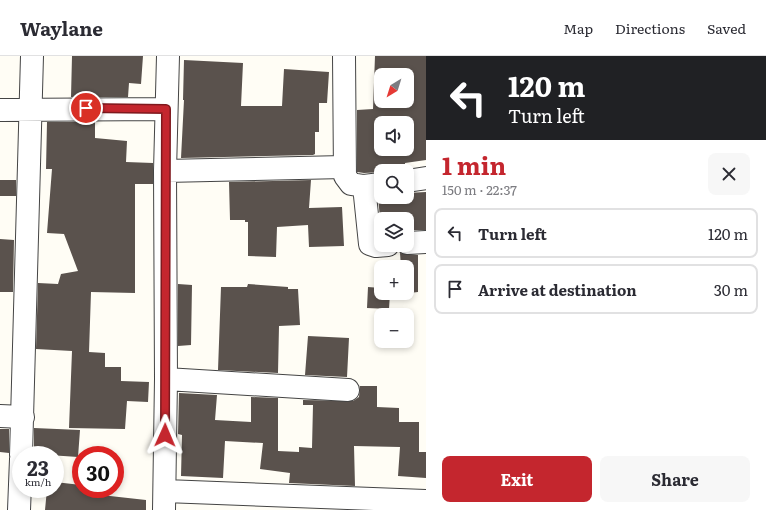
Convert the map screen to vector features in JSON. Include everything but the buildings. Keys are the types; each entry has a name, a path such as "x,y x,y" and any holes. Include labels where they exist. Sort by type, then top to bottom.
{"street":[{"path":"21,446 32,56"},
{"path":"168,56 165,170 166,379 164,500 426,501"},
{"path":"344,56 344,166 349,182 355,186 372,185 370,244 374,245"},
{"path":"0,110 166,109"},
{"path":"165,170 344,166"},
{"path":"414,180 426,178"},
{"path":"414,243 426,242"},
{"path":"166,379 348,390"},
{"path":"0,416 23,417"},
{"path":"19,498 19,510"}],"route":[{"path":"86,108 166,109 165,435"}]}
